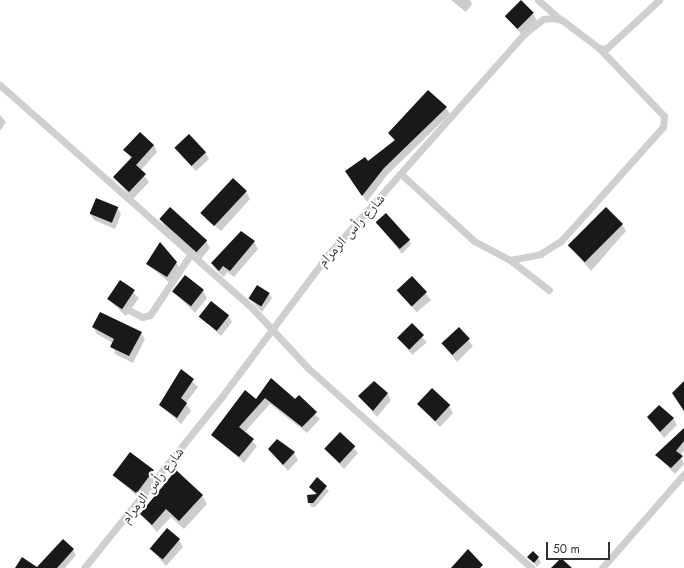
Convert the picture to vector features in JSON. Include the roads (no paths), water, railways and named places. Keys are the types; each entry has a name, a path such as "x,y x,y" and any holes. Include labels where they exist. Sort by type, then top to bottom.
{"street":[{"path":"510,260 540,254 561,241 663,127 664,116 600,49 538,0"},
{"path":"600,49 613,45 659,0"},
{"name":"شارع رأس الرمرام","path":"84,568 223,395 271,328 327,256 524,34 544,19 562,20"},
{"path":"0,85 271,328 308,368 532,568"},
{"path":"401,174 474,241 510,260 549,290"},
{"path":"128,310 142,317 150,315 190,255"},
{"path":"602,568 684,474"}]}
